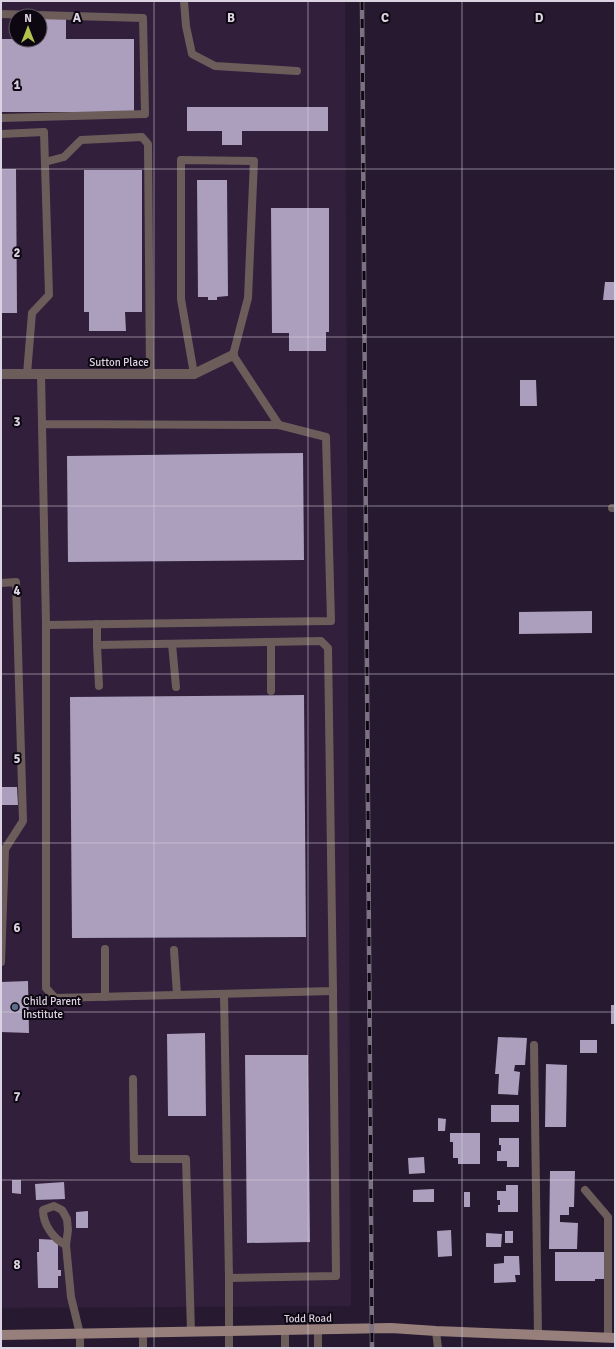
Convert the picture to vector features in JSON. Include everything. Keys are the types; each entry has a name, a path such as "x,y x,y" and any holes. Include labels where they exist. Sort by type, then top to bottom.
{"main road":[{"name":"Todd Road","path":"1,1335 391,1328 436,1332 612,1338"}],"street":[{"name":"Sutton Place","path":"1,374 194,374 233,355"}],"lane":[{"path":"184,1 186,26 192,54 215,66 297,71"},
{"path":"1,14 143,18 145,114 1,118"},
{"path":"1,134 44,132 49,296 32,313 27,374"},
{"path":"45,162 64,156 81,140 142,137 148,144 150,374"},
{"path":"194,374 180,299 181,160 254,161 248,298 233,355 279,425"},
{"path":"41,374 46,625 46,988 55,998 333,991"},
{"path":"42,424 279,425 326,437 332,621 46,625"},
{"path":"1,583 16,582 23,821 3,849 1,962"},
{"path":"97,624 96,645 99,686"},
{"path":"96,645 321,641 328,648 336,1276 228,1278"},
{"path":"271,642 271,691"},
{"path":"172,644 176,687"},
{"path":"105,949 105,997"},
{"path":"174,950 177,995"},
{"path":"224,994 229,1348"},
{"path":"534,1044 538,1335"},
{"path":"133,1079 134,1159 186,1159 191,1332"},
{"path":"585,1190 608,1217 612,1338"},
{"path":"66,1244 71,1297 80,1334 80,1348"},
{"path":"285,1348 286,1330"},
{"path":"318,1330 318,1348"},
{"path":"436,1332 438,1348"},
{"path":"142,1348 143,1333"}],"shaded area":[{"path":"1,1 345,1 351,1306 1,1308"}],"building":[{"path":"48,18 66,18 66,39 134,39 134,112 1,112 1,39 8,39 8,48 48,48"},
{"path":"187,107 328,107 328,131 242,131 242,145 222,145 222,131 187,131"},
{"path":"1,169 16,169 17,313 1,313"},
{"path":"84,170 142,170 142,312 125,312 126,331 89,331 89,312 84,312"},
{"path":"197,180 227,180 228,296 217,297 217,300 208,300 208,297 198,297"},
{"path":"271,208 329,208 329,332 326,332 326,351 289,351 289,333 272,333"},
{"path":"605,282 615,282 615,300 603,300"},
{"path":"520,380 536,380 537,406 520,406"},
{"path":"303,453 304,560 68,562 67,456"},
{"path":"592,611 592,633 519,634 519,612"},
{"path":"304,695 306,937 72,938 70,697"},
{"path":"1,787 17,787 18,805 1,805"},
{"name":"Child Parent Institute","path":"28,981 29,1033 1,1032 1,982"},
{"path":"611,1005 615,1005 615,1024 611,1024"},
{"path":"205,1033 206,1116 168,1116 167,1034"},
{"path":"498,1037 527,1038 525,1065 515,1065 514,1071 520,1072 518,1095 498,1094 499,1074 495,1074"},
{"path":"580,1040 597,1040 597,1053 580,1053"},
{"path":"245,1055 308,1055 310,1242 247,1243"},
{"path":"546,1064 567,1065 566,1127 545,1127"},
{"path":"491,1105 519,1105 519,1122 491,1122"},
{"path":"438,1118 446,1119 445,1131 438,1131"},
{"path":"450,1133 480,1133 480,1164 458,1164 458,1158 453,1158 453,1142 450,1142"},
{"path":"499,1138 519,1138 519,1167 507,1167 507,1161 497,1161 497,1151 501,1151"},
{"path":"424,1157 425,1173 409,1174 408,1158"},
{"path":"550,1171 575,1171 574,1207 569,1207 569,1215 560,1215 560,1222 578,1223 577,1249 549,1249"},
{"path":"12,1180 21,1180 21,1194 12,1193"},
{"path":"64,1182 65,1199 36,1200 35,1184"},
{"path":"506,1185 518,1185 518,1212 498,1212 500,1200 497,1200 497,1191 506,1191"},
{"path":"434,1189 434,1202 413,1202 413,1190"},
{"path":"464,1192 470,1192 470,1207 464,1207"},
{"path":"88,1211 88,1228 76,1228 76,1212"},
{"path":"451,1230 452,1256 438,1257 437,1231"},
{"path":"505,1231 513,1231 513,1243 505,1243"},
{"path":"486,1233 502,1234 501,1247 486,1247"},
{"path":"39,1239 58,1240 58,1270 61,1270 61,1276 58,1276 58,1288 38,1288 37,1252 39,1252"},
{"path":"555,1252 605,1252 605,1279 595,1279 595,1281 555,1281"},
{"path":"504,1256 519,1256 520,1275 515,1275 516,1282 494,1283 494,1264 504,1263"}],"railway":[{"path":"362,1 372,1348"}],"place":[{"name":"Child Parent Institute","path":"15,1007"}]}
